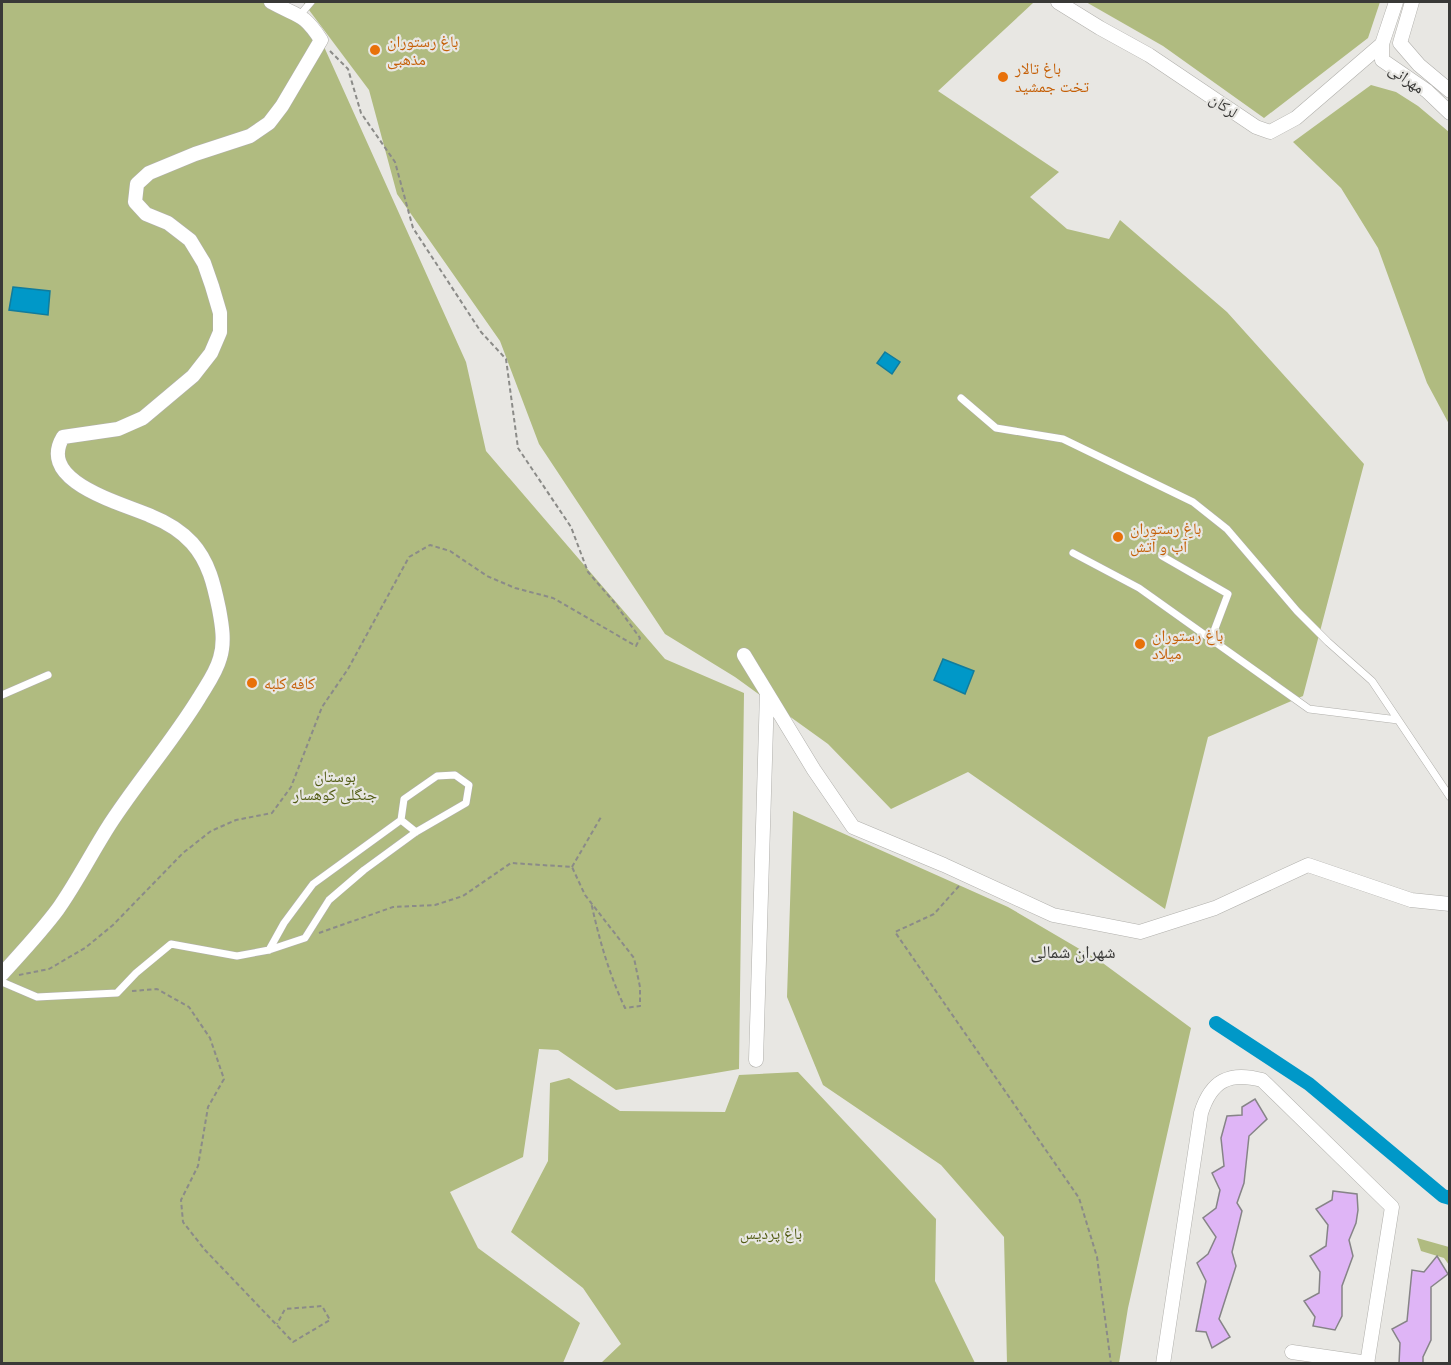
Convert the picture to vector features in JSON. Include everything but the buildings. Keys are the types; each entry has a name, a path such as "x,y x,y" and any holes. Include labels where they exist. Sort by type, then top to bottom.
{"street":[{"path":"6,975 58,909 109,825 190,712 220,660 223,647 222,626 214,585 205,559 191,542 172,526 74,481 59,465 57,448 63,437 118,429 143,418 193,376 212,353 220,332 220,313 204,263 190,240 168,223 146,214 135,202 137,184 149,173 195,154 250,136 269,123 282,106 321,40 309,22 300,15 271,2"},
{"name":"لرکان","path":"1058,2 1149,55 1256,127 1270,132 1296,118 1382,44"},
{"name":"مهرانی","path":"1396,2 1382,44 1382,60 1427,91 1449,113"},
{"name":"مهرانی","path":"1412,2 1400,43 1419,65 1449,91"},
{"path":"744,655 814,770 853,827 1053,915 1140,932 1215,908 1308,865 1411,900 1449,904"},
{"path":"756,1060 767,693"},
{"path":"1163,1364 1201,1113 1206,1098 1216,1085 1230,1077 1246,1076 1262,1080 1392,1207 1367,1363 1292,1352"}],"lane":[{"path":"300,15 311,2"},
{"path":"961,398 996,428 1063,439 1193,502 1227,529 1297,611 1372,681 1449,797"},
{"path":"1073,553 1138,588 1309,709 1398,720"},
{"path":"1162,555 1228,594 1211,639"},
{"path":"2,695 48,675"},
{"path":"2,982 37,997 117,993 136,972 171,944 237,956 269,950 305,938 329,900 364,870 416,832 466,803 469,785 455,775 436,776 404,799 401,820 313,884 284,922 269,950"},
{"path":"401,820 416,832"}],"path":[{"path":"6,975 48,969 85,948 113,925 183,853 211,831 236,820 272,813 291,787 322,707 348,669 409,557 429,545 450,551 487,576 553,598 636,646 640,638 614,602 588,572 571,527 518,448 506,359 481,332 413,228 395,162 361,113 348,69 321,40"},
{"path":"572,867 601,817"},
{"path":"305,938 393,908 435,905 463,896 511,863 572,867"},
{"path":"572,867 585,895 591,902 634,958 640,987 640,1006 625,1008 613,983 599,940 591,902"},
{"path":"968,876 934,914 895,932 1080,1198 1097,1257 1111,1364"},
{"path":"117,993 158,989 189,1007 210,1038 224,1079 208,1107 198,1166 181,1200 183,1222 205,1250 293,1342 330,1320 322,1306 285,1309 277,1324"}],"green space":[{"name":"بوستان جنگلی کوهسار","path":"2,2 273,2 321,40 466,362 486,451 665,659 744,693 739,1069 616,1090 558,1050 539,1049 523,1157 450,1192 478,1248 580,1323 563,1363 2,1364"},
{"path":"303,2 1033,3 938,91 1059,172 1030,197 1067,229 1109,239 1120,220 1227,312 1364,464 1303,696 1208,737 1165,909 968,772 891,809 828,744 735,677 665,634 539,444 500,341 397,194 369,90"},
{"path":"1086,2 1380,2 1368,38 1264,118 1163,46"},
{"path":"1371,85 1396,92 1418,106 1449,132 1449,424 1427,383 1378,248 1341,188 1293,142"},
{"path":"793,811 1008,907 1100,961 1191,1028 1128,1308 1119,1363 1007,1363 1004,1237 941,1165 823,1085 787,997"},
{"name":"باغ پردیس","path":"798,1072 936,1219 935,1281 975,1363 601,1363 621,1344 583,1288 511,1232 548,1161 550,1083 569,1078 620,1111 725,1112 739,1075"},
{"path":"1417,1238 1449,1247 1449,1265 1444,1258 1421,1251"}],"water":[{"path":"13,287 50,291 48,315 9,310"},
{"path":"885,352 900,362 892,374 877,363"},
{"path":"943,659 974,671 965,694 934,680"}],"waterway":[{"path":"1216,1023 1309,1084 1443,1196 1450,1198"}],"place":[{"name":"باغ رستوران مذهبی","path":"375,50"},
{"name":"باغ تالار تخت جمشید","path":"1003,77"},
{"name":"باغ رستوران آب و آتش","path":"1118,537"},
{"name":"باغ رستوران میلاد","path":"1140,644"},
{"name":"کافه کلبه","path":"252,683"}],"district":[{"name":"شهران شمالی","path":"1073,952"}]}
